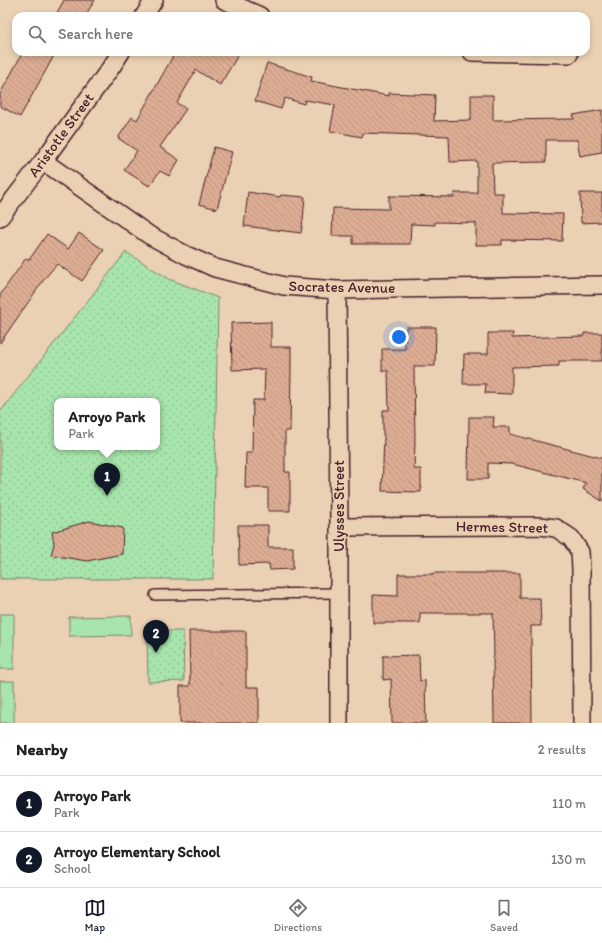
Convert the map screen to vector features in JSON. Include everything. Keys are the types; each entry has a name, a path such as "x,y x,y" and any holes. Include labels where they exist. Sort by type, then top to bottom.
{"street":[{"path":"146,12 154,0"},
{"path":"224,0 251,12"},
{"name":"Aristotle Street","path":"0,217 43,161 118,56"},
{"name":"Socrates Avenue","path":"43,161 149,235 186,255 215,268 284,286 337,290 602,285"},
{"name":"Ulysses Street","path":"337,290 339,723"},
{"name":"Hermes Street","path":"339,527 540,526 556,528 571,538 580,552 582,723"}],"lane":[{"path":"155,595 339,593"}],"green space":[{"path":"126,252 169,279 218,298 213,579 0,579 0,412"},
{"path":"0,614 14,614 14,669 0,669"},
{"path":"131,616 131,635 69,636 69,617"},
{"path":"147,631 183,631 184,681 148,682"},
{"path":"0,681 14,681 14,723 0,723"}],"building":[{"path":"64,0 95,0 88,12 57,12"},
{"path":"21,56 54,56 20,117 0,106 0,94"},
{"path":"173,56 238,56 220,85 196,70 177,103 186,109 160,147 179,160 169,176 160,171 149,186 124,170 137,151 118,138 132,117 137,120"},
{"path":"267,63 312,77 311,81 389,96 389,93 435,95 434,121 471,120 471,95 493,95 493,120 574,119 573,115 602,110 602,152 580,156 577,140 546,140 546,162 492,163 493,193 503,193 503,213 563,214 562,241 502,240 502,245 476,245 476,223 435,222 435,225 411,224 410,244 353,244 353,236 332,236 333,208 389,209 389,196 454,197 454,193 477,193 477,161 450,162 449,136 363,133 362,137 330,131 335,105 305,100 304,104 285,98 281,109 255,101"},
{"path":"214,147 232,152 217,209 199,204"},
{"path":"248,192 280,197 281,195 305,197 301,233 244,226"},
{"path":"580,193 602,193 602,222 581,223"},
{"path":"79,233 104,250 82,281 57,264 45,278 0,343 0,295 26,258 29,260 47,234 68,249"},
{"path":"271,322 271,347 291,347 290,431 285,431 285,472 290,472 290,511 268,511 268,488 245,488 246,453 252,453 253,400 264,400 265,369 232,370 231,323"},
{"path":"406,327 436,327 435,366 414,366 414,469 421,469 421,492 382,491 384,435 383,410 389,410 388,371 382,371 382,349 405,349"},
{"path":"488,333 513,333 512,338 584,336 584,333 602,333 602,361 559,361 559,366 512,367 512,394 485,393 486,384 463,384 464,354 488,354"},
{"path":"469,417 494,417 493,427 510,427 510,434 602,458 602,501 583,489 586,483 512,464 488,463 488,479 468,479"},
{"path":"89,521 123,528 122,554 87,561 51,555 54,544 52,532"},
{"path":"238,525 268,525 268,547 293,547 293,569 270,570 269,564 239,565"},
{"path":"520,573 520,598 540,598 541,626 531,626 532,723 494,723 493,613 420,613 420,623 373,623 373,595 398,596 398,574"},
{"path":"189,631 246,631 246,687 259,687 259,723 180,723 180,686 190,686"},
{"path":"419,655 420,681 425,680 426,723 392,723 391,679 383,680 383,656"}],"place":[{"name":"Arroyo Park","path":"107,496"},
{"name":"Arroyo Elementary School","path":"156,653"}]}
